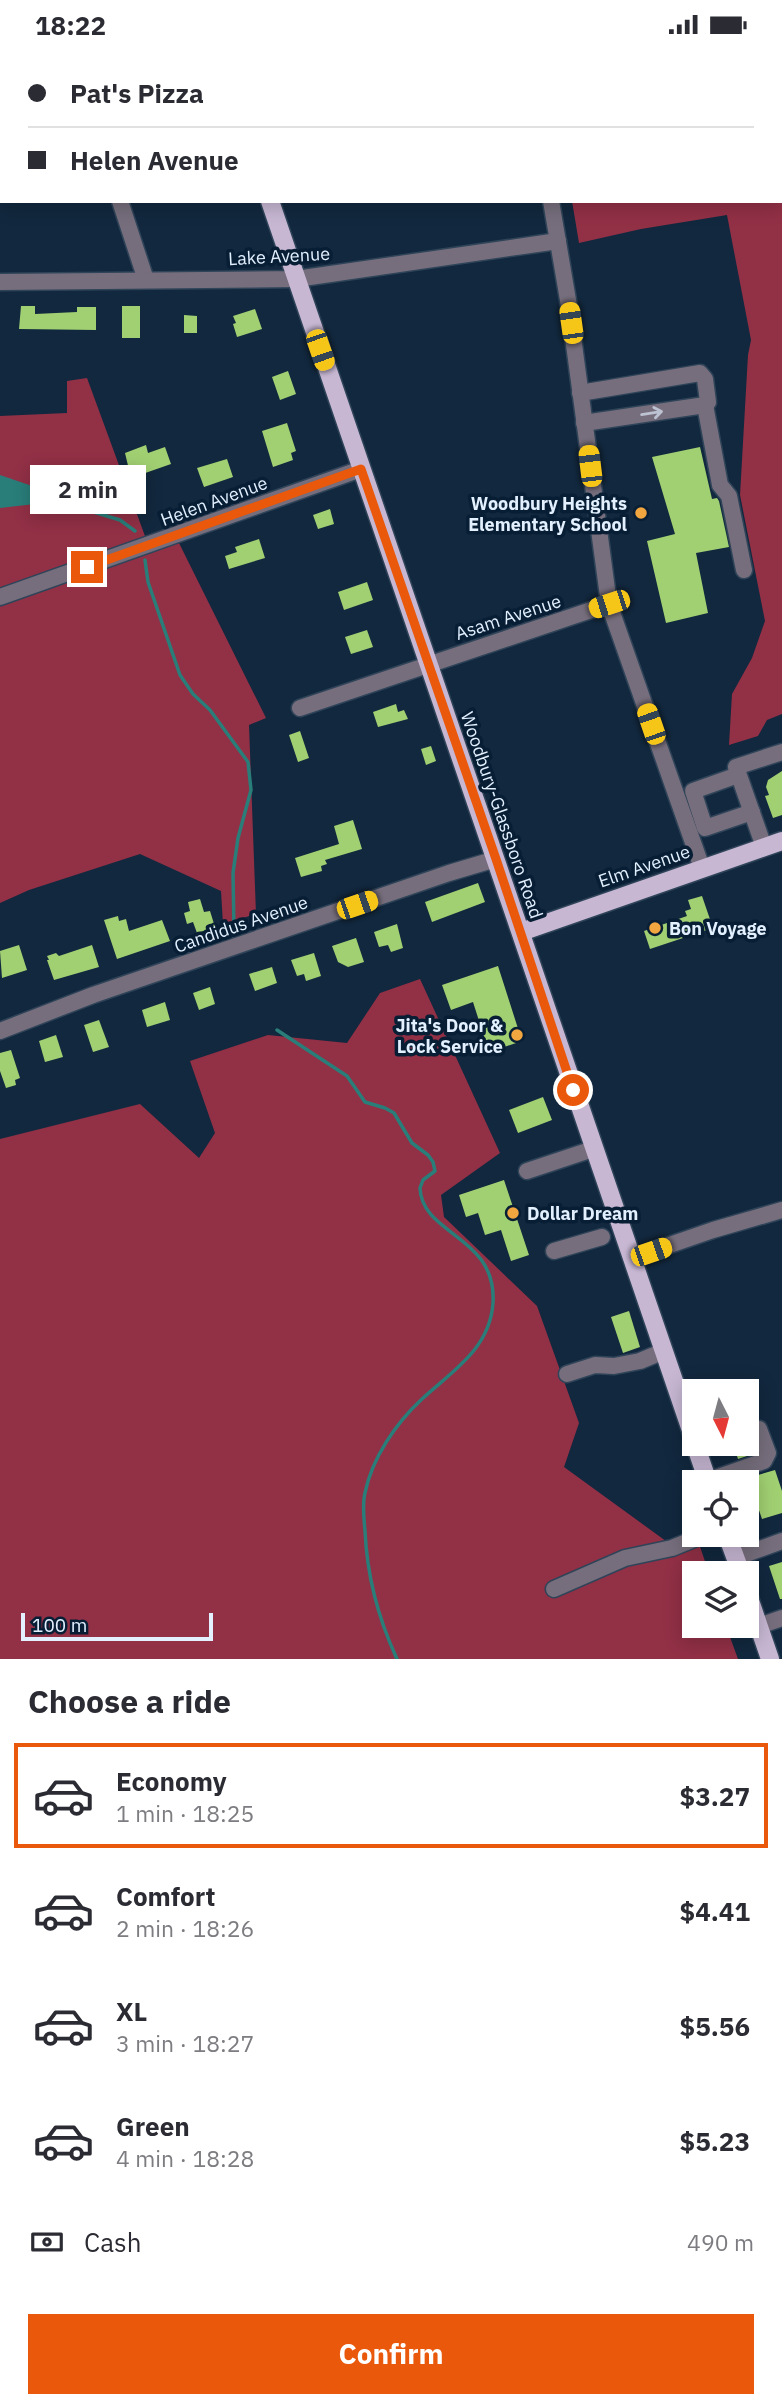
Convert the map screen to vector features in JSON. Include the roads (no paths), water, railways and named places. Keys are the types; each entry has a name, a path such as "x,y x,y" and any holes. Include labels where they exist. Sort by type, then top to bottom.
{"main road":[{"name":"Woodbury-Glassboro Road","path":"271,203 593,1149 682,1400"},
{"name":"Elm Avenue","path":"521,932 782,841"},
{"path":"759,1626 770,1659"}],"street":[{"path":"121,203 146,280"},
{"path":"551,203 609,604 702,868"},
{"name":"Lake Avenue","path":"0,282 296,279 558,241"},
{"path":"580,393 700,373 705,379 708,402 705,405 720,485 729,496 744,570"},
{"path":"584,423 705,405"},
{"name":"Helen Avenue","path":"0,597 361,469"},
{"name":"Asam Avenue","path":"300,708 609,604"},
{"path":"764,847 736,767 782,753"},
{"path":"738,775 693,791 705,828 752,812"},
{"name":"Candidus Avenue","path":"0,1031 93,995 496,859"},
{"path":"527,1171 593,1149"},
{"path":"632,1258 782,1210"},
{"path":"554,1251 601,1237"},
{"path":"567,1374 595,1365 614,1366 640,1361 664,1351"},
{"path":"740,1470 764,1461 768,1453 760,1432"},
{"path":"765,1446 782,1441"},
{"path":"747,1561 782,1541"},
{"path":"554,1589 625,1558 682,1544"},
{"path":"759,1626 782,1618"}],"waterway":[{"path":"47,498 120,520 135,531"},
{"path":"145,560 148,582 180,675 248,762 251,790 238,838 233,873 234,930"},
{"path":"277,1030 347,1076 365,1102 394,1113 412,1143 433,1162 435,1171 423,1180 420,1188 424,1204 433,1217 472,1249 484,1263 491,1281 493,1303 490,1319 477,1346 468,1358 412,1408 394,1430 379,1454 368,1480 364,1517 371,1580 384,1628 397,1659"}],"place":[{"name":"Woodbury Heights Elementary School","path":"641,513"},
{"name":"Bon Voyage","path":"655,928"},
{"name":"Jita's Door & Lock Service","path":"517,1035"},
{"name":"Dollar Dream","path":"513,1213"}]}
